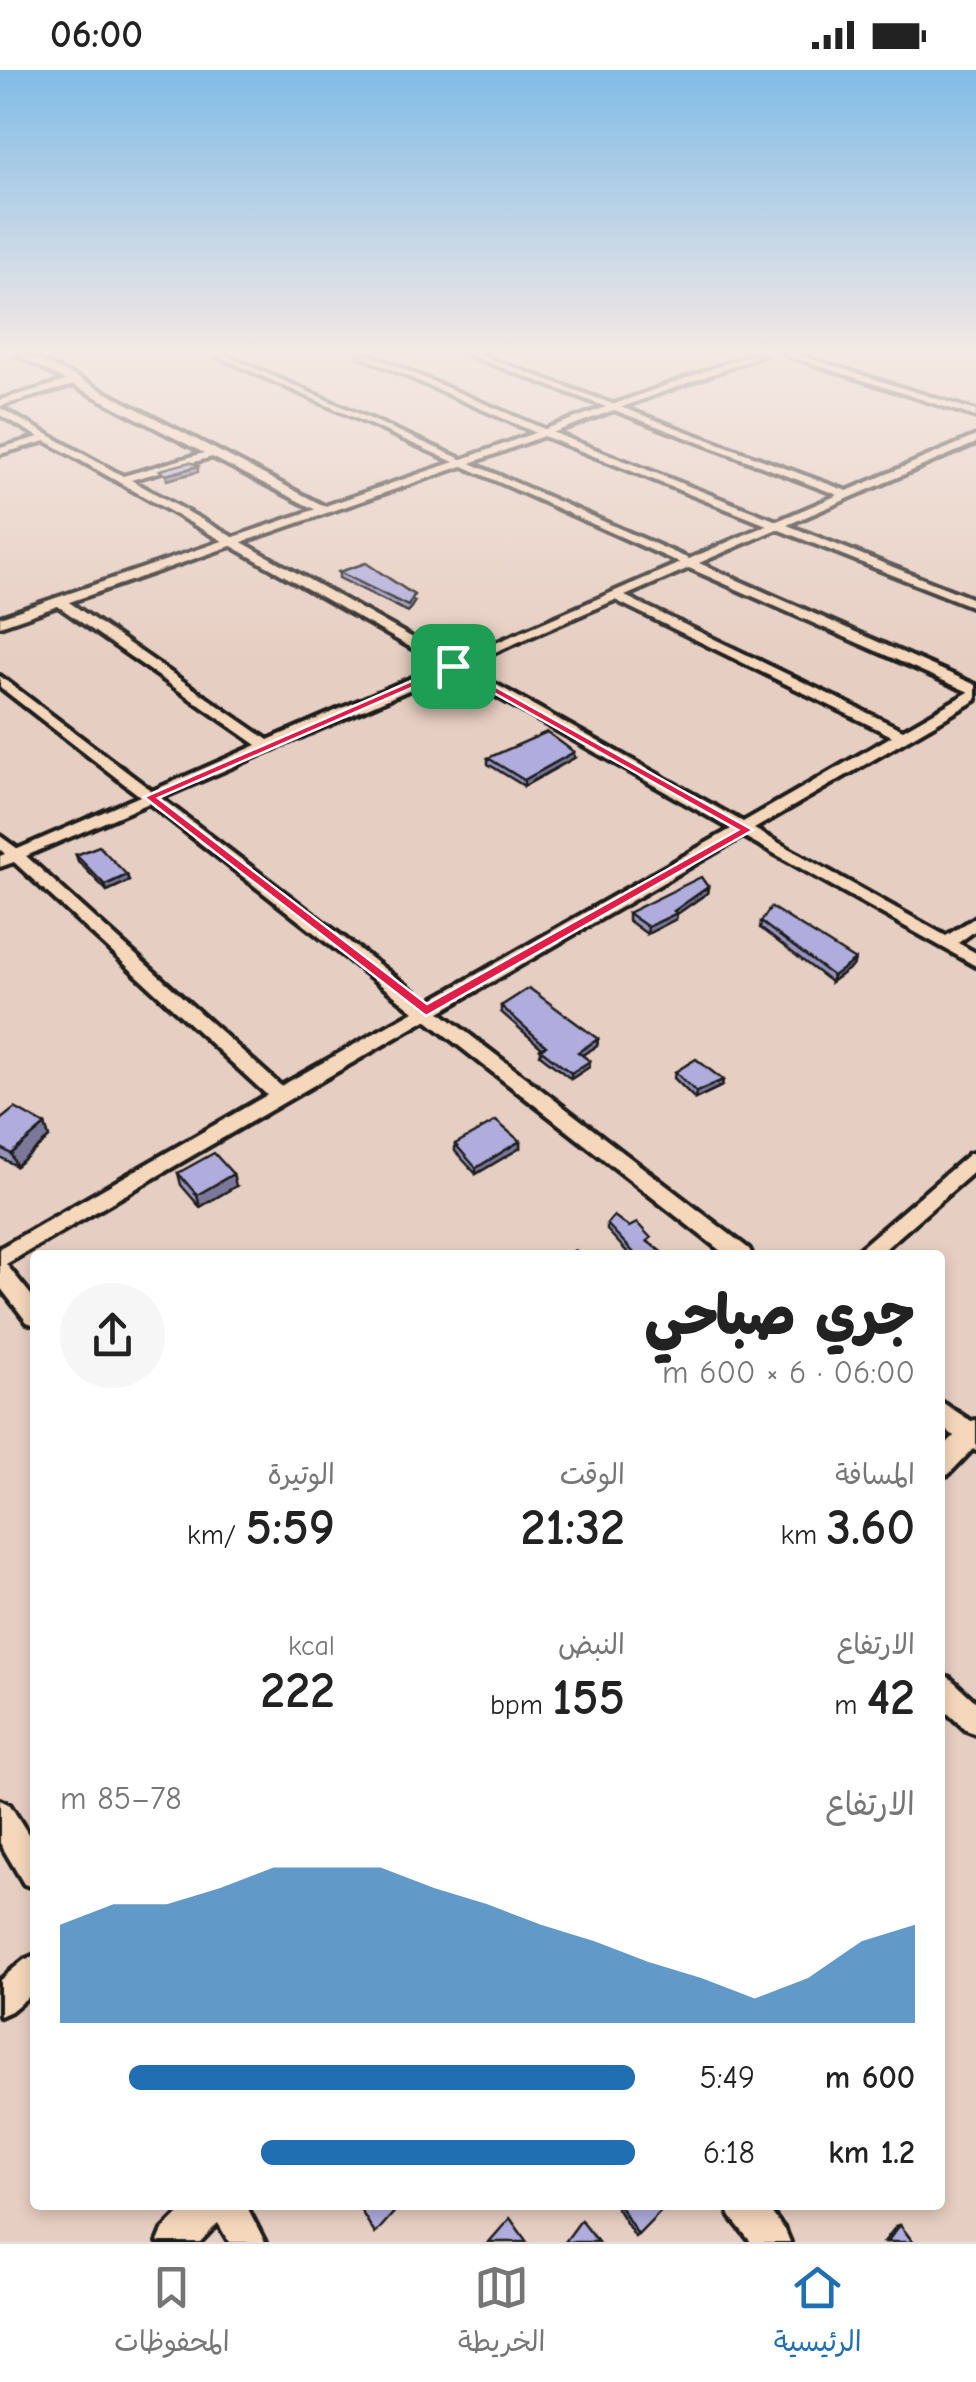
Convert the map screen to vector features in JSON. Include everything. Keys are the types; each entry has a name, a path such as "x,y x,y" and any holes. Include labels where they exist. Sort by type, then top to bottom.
{"street":[{"path":"79,456 976,960"},
{"path":"121,480 202,456"},
{"path":"220,456 324,510"},
{"path":"451,456 976,692"},
{"path":"0,622 480,456"},
{"path":"607,456 976,604"},
{"path":"745,456 846,494"},
{"path":"8,858 935,456"},
{"path":"616,596 905,736"},
{"path":"59,602 267,746"},
{"path":"0,680 735,1250"},
{"path":"0,1258 747,830 976,692"},
{"path":"0,841 8,858 280,1096"},
{"path":"946,943 976,922"},
{"path":"869,1250 976,1160"},
{"path":"0,1271 30,1310"},
{"path":"945,1415 974,1435 945,1461"},
{"path":"945,1692 976,1720"},
{"path":"0,1815 30,1865"},
{"path":"0,2000 30,1975"},
{"path":"175,2242 207,2210"},
{"path":"230,2210 248,2242"},
{"path":"747,2210 773,2242"}],"building":[{"path":"190,462 198,466 166,475 160,470"},
{"path":"366,563 414,595 408,606 339,572"},
{"path":"547,732 574,752 524,780 488,758"},
{"path":"99,846 127,875 105,885 76,855"},
{"path":"701,877 708,887 674,911 677,913 648,927 628,913"},
{"path":"771,907 855,960 833,976 761,922"},
{"path":"529,988 598,1039 578,1052 590,1061 571,1073 540,1049 546,1046 501,1006"},
{"path":"696,1059 723,1080 696,1092 675,1072"},
{"path":"15,1108 45,1125 11,1154 0,1147 0,1120"},
{"path":"496,1121 520,1141 476,1168 455,1144"},
{"path":"214,1153 233,1174 197,1195 178,1173"},
{"path":"614,1216 629,1227 637,1223 651,1238 647,1241 659,1250 631,1250 607,1224"},
{"path":"361,2210 396,2210 375,2234"},
{"path":"622,2210 662,2210 638,2235"},
{"path":"510,2218 527,2242 489,2242"},
{"path":"581,2220 598,2242 565,2242"},
{"path":"900,2225 913,2242 887,2242"}],"route":[{"path":"453,666 747,830 426,1011 150,797 453,666"}]}
